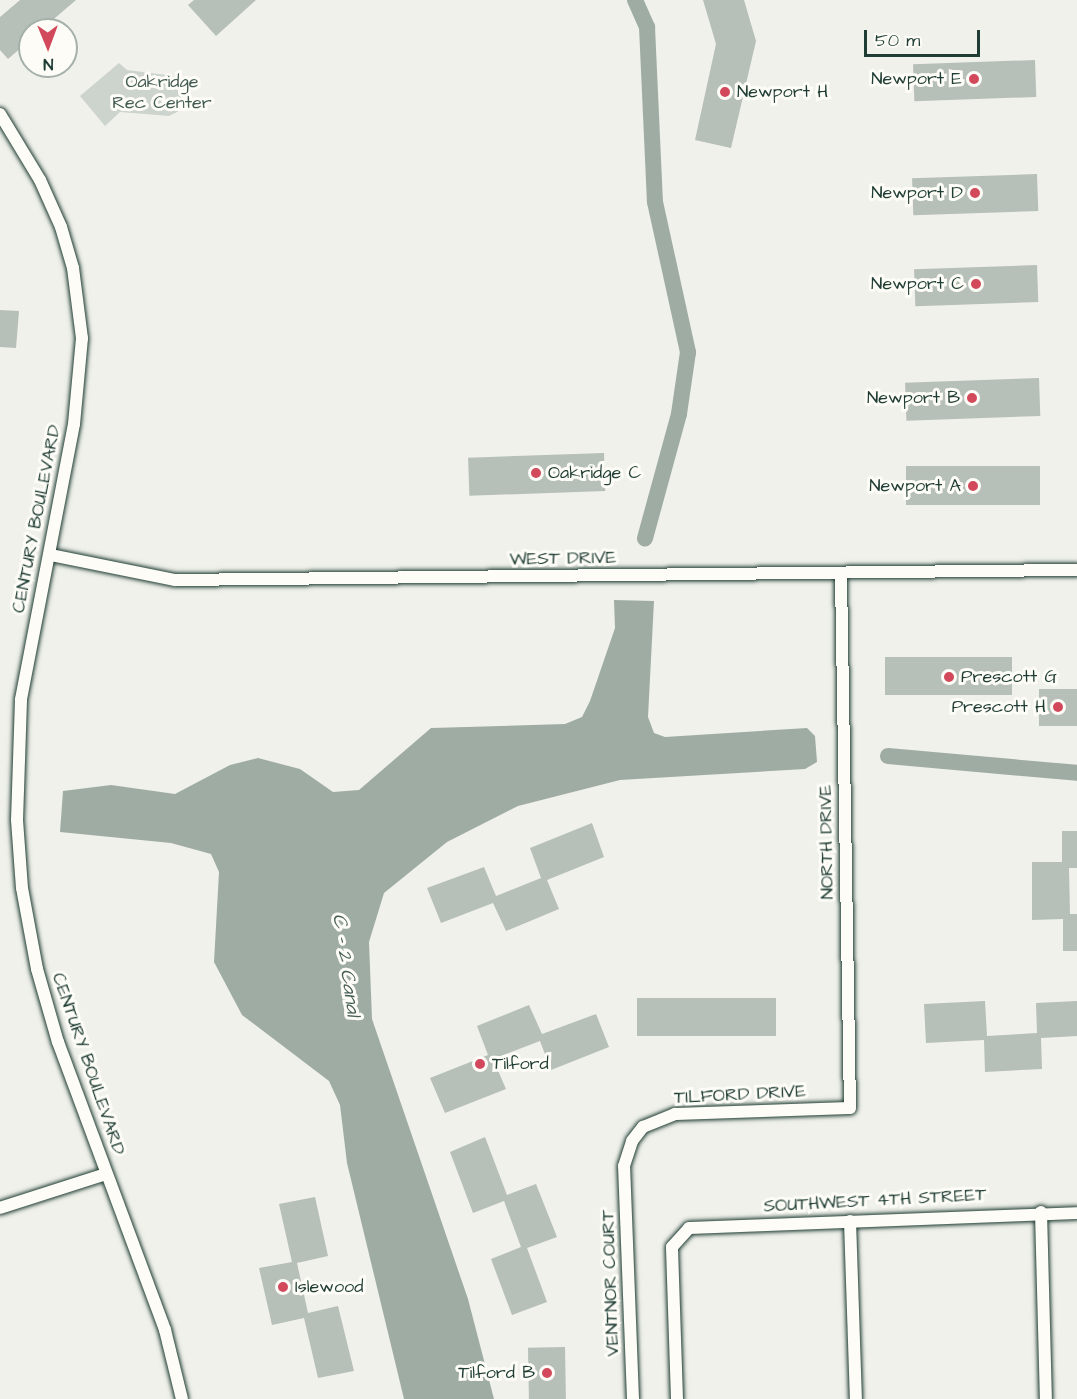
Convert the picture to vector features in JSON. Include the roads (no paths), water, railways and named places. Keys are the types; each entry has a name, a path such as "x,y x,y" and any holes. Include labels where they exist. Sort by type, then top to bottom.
{"street":[{"name":"CENTURY BOULEVARD","path":"0,114 40,180 61,227 73,268 82,338 78,402 51,555 32,637 18,738 22,888 37,969 58,1042 165,1330 182,1399"},
{"name":"WEST DRIVE","path":"51,555 175,579 1077,570"},
{"name":"NORTH DRIVE","path":"841,574 850,1108"},
{"name":"TILFORD DRIVE","path":"624,1166 632,1141 643,1126 675,1114 850,1108"},
{"name":"VENTNOR COURT","path":"624,1166 633,1399"},
{"path":"0,1208 106,1174"},
{"path":"1041,1212 1046,1399"},
{"name":"SOUTHWEST 4TH STREET","path":"677,1399 672,1247 677,1236 697,1227 1041,1212 1077,1213"},
{"path":"850,1221 856,1399"}],"water":[{"name":"C - 2 Canal","path":"614,600 654,601 648,717 654,733 665,737 807,728 815,736 817,762 805,769 620,780 518,806 447,842 384,893 369,942 372,1019 468,1299 494,1399 404,1399 347,1163 340,1105 329,1081 242,1015 214,962 219,872 211,854 171,843 60,832 63,791 111,785 175,794 230,765 258,758 300,769 333,792 359,790 431,728 565,724 582,717 590,701 615,628"}],"waterway":[{"path":"635,0 647,27 655,202 688,352 679,414 645,538"},
{"path":"888,756 1077,773"}],"place":[{"name":"Newport E","path":"974,79"},
{"name":"Newport H","path":"725,92"},
{"name":"Newport D","path":"975,193"},
{"name":"Newport C","path":"976,284"},
{"name":"Newport B","path":"972,398"},
{"name":"Oakridge C","path":"536,473"},
{"name":"Newport A","path":"973,486"},
{"name":"Prescott G","path":"949,677"},
{"name":"Prescott H","path":"1058,707"},
{"name":"Tilford","path":"480,1064"},
{"name":"Islewood","path":"283,1287"},
{"name":"Tilford B","path":"547,1373"}],"park label":[{"name":"Oakridge Rec Center","path":"162,94"}]}
